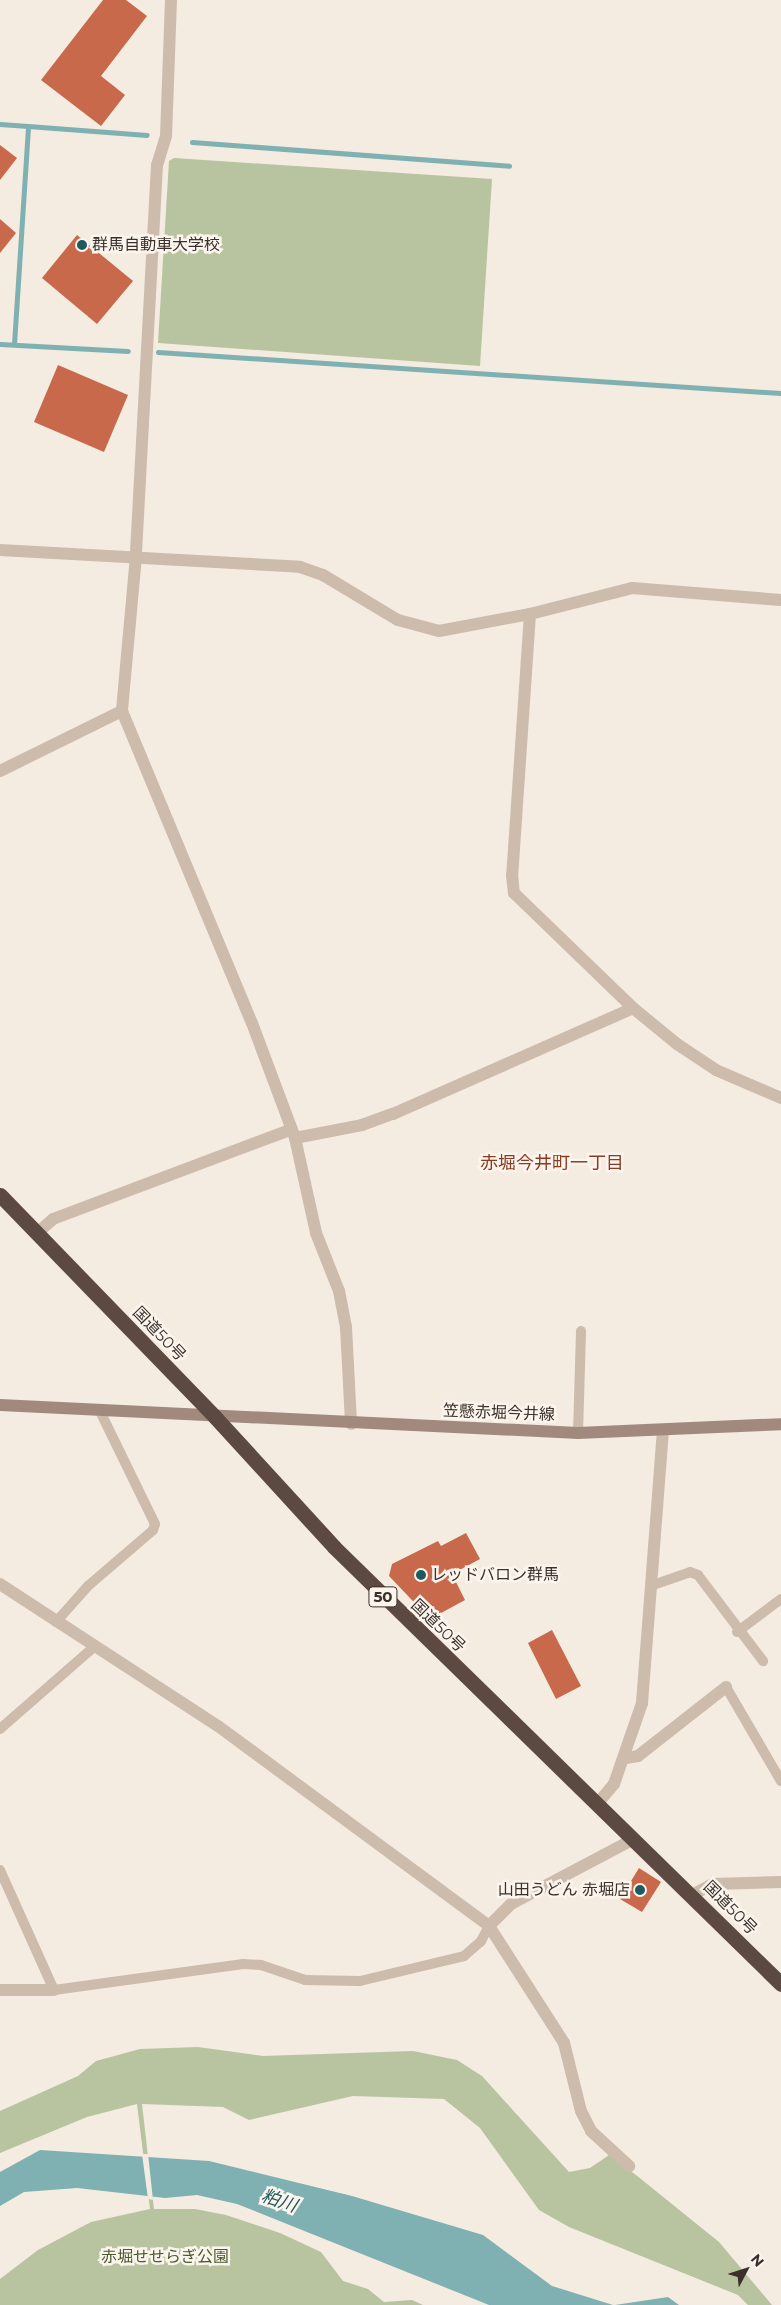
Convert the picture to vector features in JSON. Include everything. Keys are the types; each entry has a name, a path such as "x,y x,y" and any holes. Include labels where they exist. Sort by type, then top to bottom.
{"highway":[{"name":"国道50号","path":"0,1195 215,1416 388,1602 598,1803 781,1984"}],"main road":[{"name":"笠懸赤堀今井線","path":"0,1405 352,1424 578,1433 662,1431 781,1424"}],"street":[{"path":"172,0 166,136 157,165 145,342 136,556 122,711 212,924 293,1134 316,1233 339,1291 346,1328 352,1424"},
{"path":"0,550 136,556 300,567 323,575 376,609 420,628 459,630 632,588 781,600"},
{"path":"530,614 512,875 514,893 633,1008 700,1061 757,1090 781,1098"},
{"path":"0,771 122,711"},
{"path":"37,1233 53,1219 293,1134 362,1125 393,1114 633,1008"},
{"path":"598,1803 614,1784 626,1758 642,1703 653,1585 653,1528 661,1486 662,1431"},
{"path":"1,1587 218,1726 489,1926 564,2043 581,2111 591,2131 629,2166"},
{"path":"626,1758 638,1756 726,1687"},
{"path":"489,1926 511,1904 634,1838"},
{"path":"692,1895 713,1884 781,1882"},
{"path":"0,1990 54,1990"}],"lane":[{"path":"578,1433 581,1331"},
{"path":"56,1622 88,1586 153,1530 155,1524 100,1411"},
{"path":"653,1585 694,1572 737,1632 763,1661"},
{"path":"737,1632 781,1599"},
{"path":"0,1729 94,1647"},
{"path":"726,1687 781,1781"},
{"path":"0,1870 54,1990 243,1964 261,1965 305,1980 360,1981 464,1956 481,1941 489,1926"}],"green space":[{"path":"174,158 492,179 480,366 158,343 169,161"},
{"name":"赤堀せせらぎ公園","path":"198,2047 263,2056 413,2051 457,2060 482,2076 569,2172 590,2168 609,2155 719,2242 772,2305 748,2305 738,2295 569,2227 539,2210 480,2128 444,2099 353,2096 249,2120 223,2107 142,2104 154,2209 195,2209 226,2215 280,2233 321,2252 343,2281 368,2289 384,2302 412,2300 423,2305 0,2305 0,2279 38,2250 91,2222 150,2209 137,2104 87,2117 0,2153 0,2111 78,2076 96,2061 140,2049"}],"water":[{"name":"粕川","path":"40,2150 209,2161 352,2196 483,2235 552,2286 613,2305 489,2305 237,2204 197,2195 165,2198 77,2188 24,2192 0,2206 0,2172"},
{"path":"668,2297 679,2305 615,2305"}],"pier":[{"path":"142,2154 148,2154 153,2200 148,2199"}],"building":[{"path":"103,0 126,0 147,16 101,76 125,95 101,126 41,80"},
{"path":"0,145 17,158 0,180"},
{"path":"0,219 16,233 0,253"},
{"path":"77,235 133,281 97,324 42,278"},
{"path":"58,365 128,395 104,452 34,422"},
{"name":"レッドバロン群馬","path":"466,1533 480,1559 452,1574 465,1600 430,1619 389,1576 392,1564 438,1541 441,1546"},
{"path":"552,1630 581,1686 556,1699 528,1643"},
{"path":"639,1868 661,1882 642,1912 620,1899"}],"waterway":[{"path":"0,124 28,126"},
{"path":"14,344 28,126 147,135"},
{"path":"192,142 509,166"},
{"path":"0,344 128,351"},
{"path":"158,352 781,393"}],"place":[{"name":"群馬自動車大学校","path":"82,245"},
{"name":"レッドバロン群馬","path":"421,1575"},
{"name":"山田うどん 赤堀店","path":"640,1890"}],"district":[{"name":"赤堀今井町一丁目","path":"552,1163"}]}
